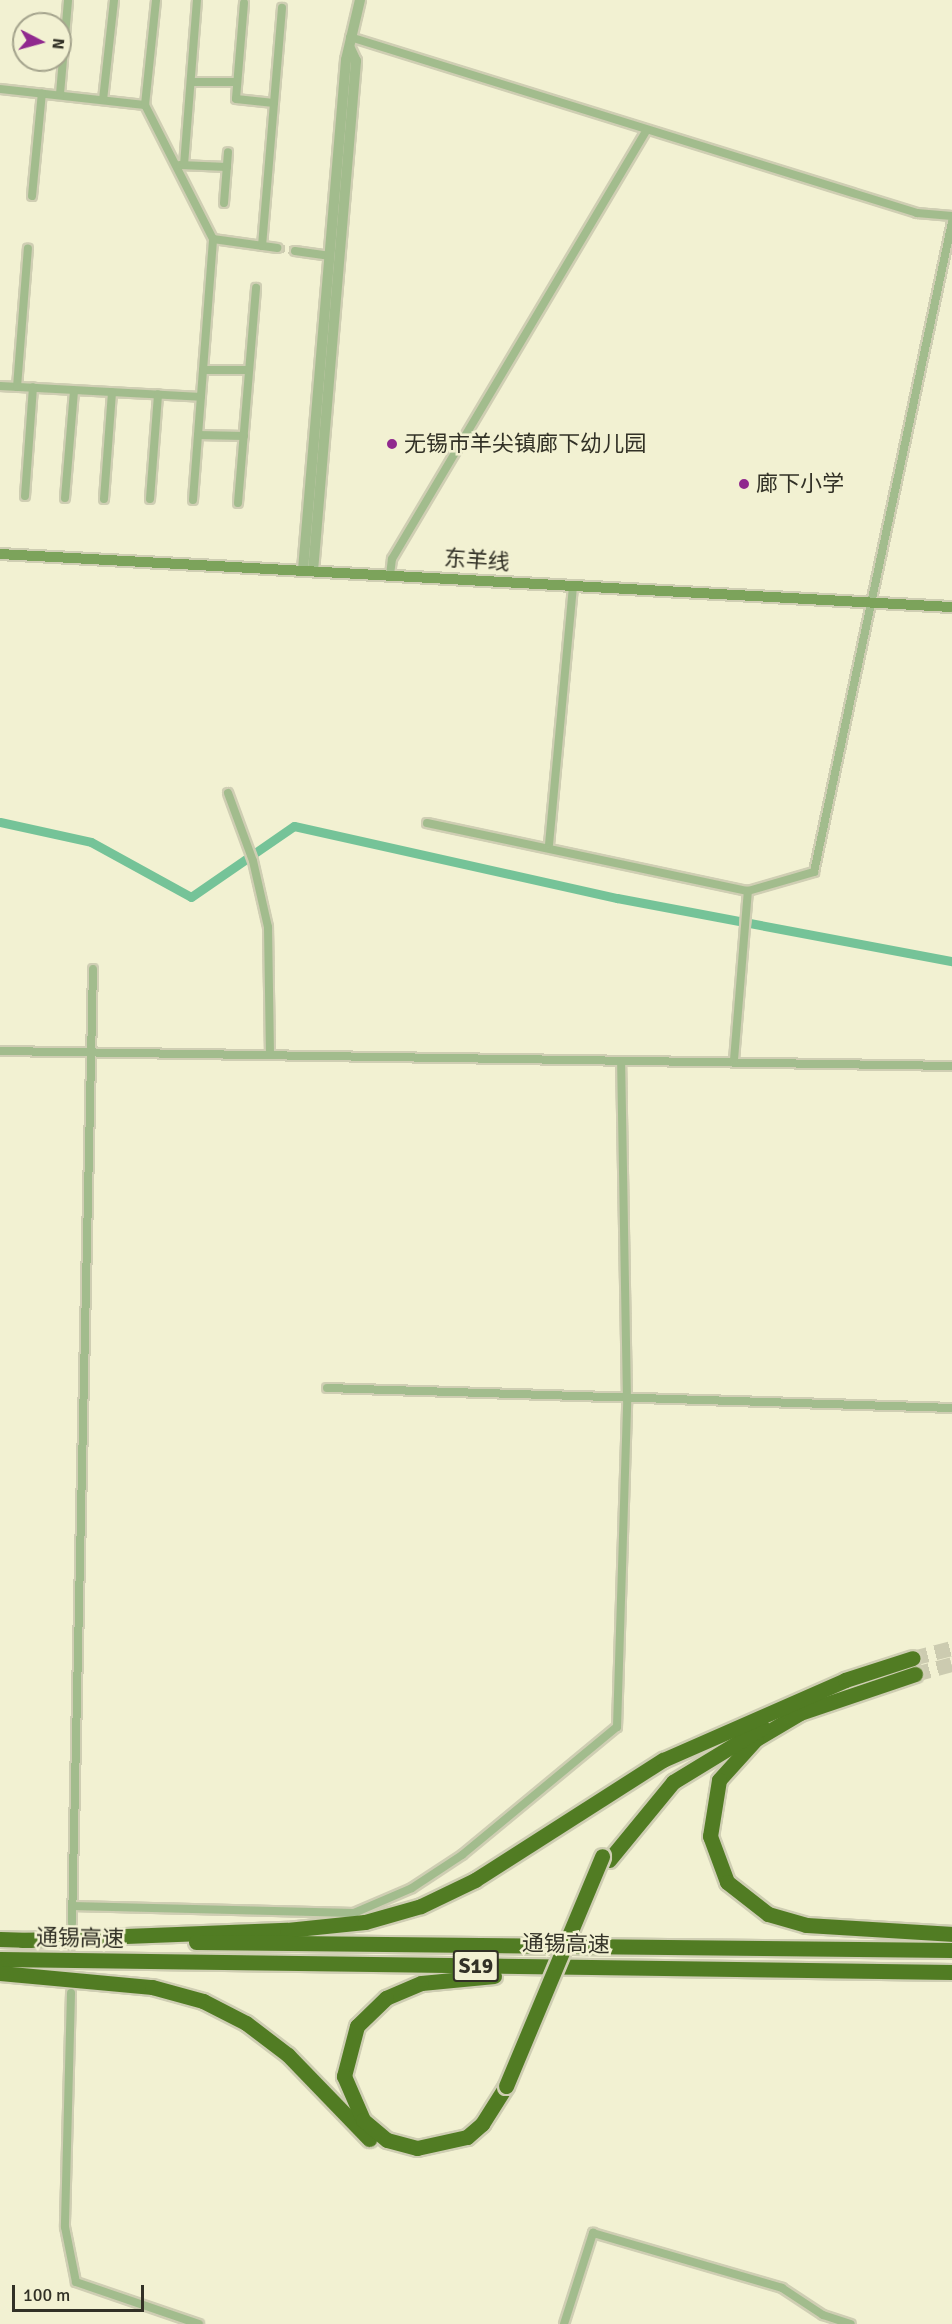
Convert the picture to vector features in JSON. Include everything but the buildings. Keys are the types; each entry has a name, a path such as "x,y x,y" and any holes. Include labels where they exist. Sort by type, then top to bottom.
{"highway":[{"path":"22,1940 287,1930 365,1922 421,1906 483,1875 630,1778 913,1658"},
{"path":"0,1973 152,1987 203,2001 269,2040 369,2139 401,2154 434,2156 467,2146 485,2131 510,2088 605,1858 673,1782 742,1737 794,1709 915,1674"},
{"path":"794,1709 756,1739 719,1780 710,1836 728,1882 768,1914 806,1925 952,1934"},
{"name":"通锡高速","path":"0,1939 952,1950"},
{"name":"通锡高速","path":"0,1959 952,1972"},
{"path":"510,2088 482,2124 466,2137 417,2148 387,2140 363,2120 347,2092 345,2060 357,2026 370,2012 421,1983 475,1976 751,1969"}],"main road":[{"name":"东羊线","path":"0,554 952,607"}],"street":[{"path":"60,94 68,0"},
{"path":"103,100 114,0"},
{"path":"156,0 145,105 180,165 213,239 193,500"},
{"path":"180,165 197,0"},
{"path":"308,570 329,256 350,43 360,0"},
{"path":"244,3 236,99 274,103"},
{"path":"262,246 282,8"},
{"path":"350,43 917,213 952,216"},
{"path":"308,570 356,61 350,43"},
{"path":"190,82 237,82"},
{"path":"0,89 145,105"},
{"path":"32,196 42,93"},
{"path":"390,575 392,559 646,131"},
{"path":"224,203 228,152"},
{"path":"180,165 227,167"},
{"path":"427,823 549,845 748,891 814,872 874,602 952,222"},
{"path":"213,239 277,248"},
{"path":"17,387 28,248"},
{"path":"295,251 329,256"},
{"path":"238,503 256,288"},
{"path":"203,370 249,370"},
{"path":"0,386 201,397"},
{"path":"25,496 33,387"},
{"path":"65,498 74,390"},
{"path":"104,499 112,392"},
{"path":"150,499 158,394"},
{"path":"198,435 244,436"},
{"path":"549,845 573,586"},
{"path":"228,793 242,839 253,861 268,927 270,1053"},
{"path":"734,1060 748,891"},
{"path":"72,1923 93,969"},
{"path":"0,1051 270,1053 621,1063 734,1060 952,1066"},
{"path":"72,1906 354,1912 412,1887 462,1855 597,1745 621,1718 627,1400 621,1063"},
{"path":"327,1388 627,1400 952,1408"},
{"path":"71,1993 65,2227 76,2282 200,2324"},
{"path":"564,2324 593,2233 782,2288 823,2315 851,2324"}],"waterway":[{"path":"0,822 91,842 191,897 294,826 617,898 952,961"}],"tunnel":[{"path":"277,248 295,251"},
{"path":"913,1658 952,1648"},
{"path":"915,1674 952,1664"},
{"path":"71,1993 72,1923"}],"place":[{"name":"无锡市羊尖镇廊下幼儿园","path":"392,444"},
{"name":"廊下小学","path":"744,484"}]}
